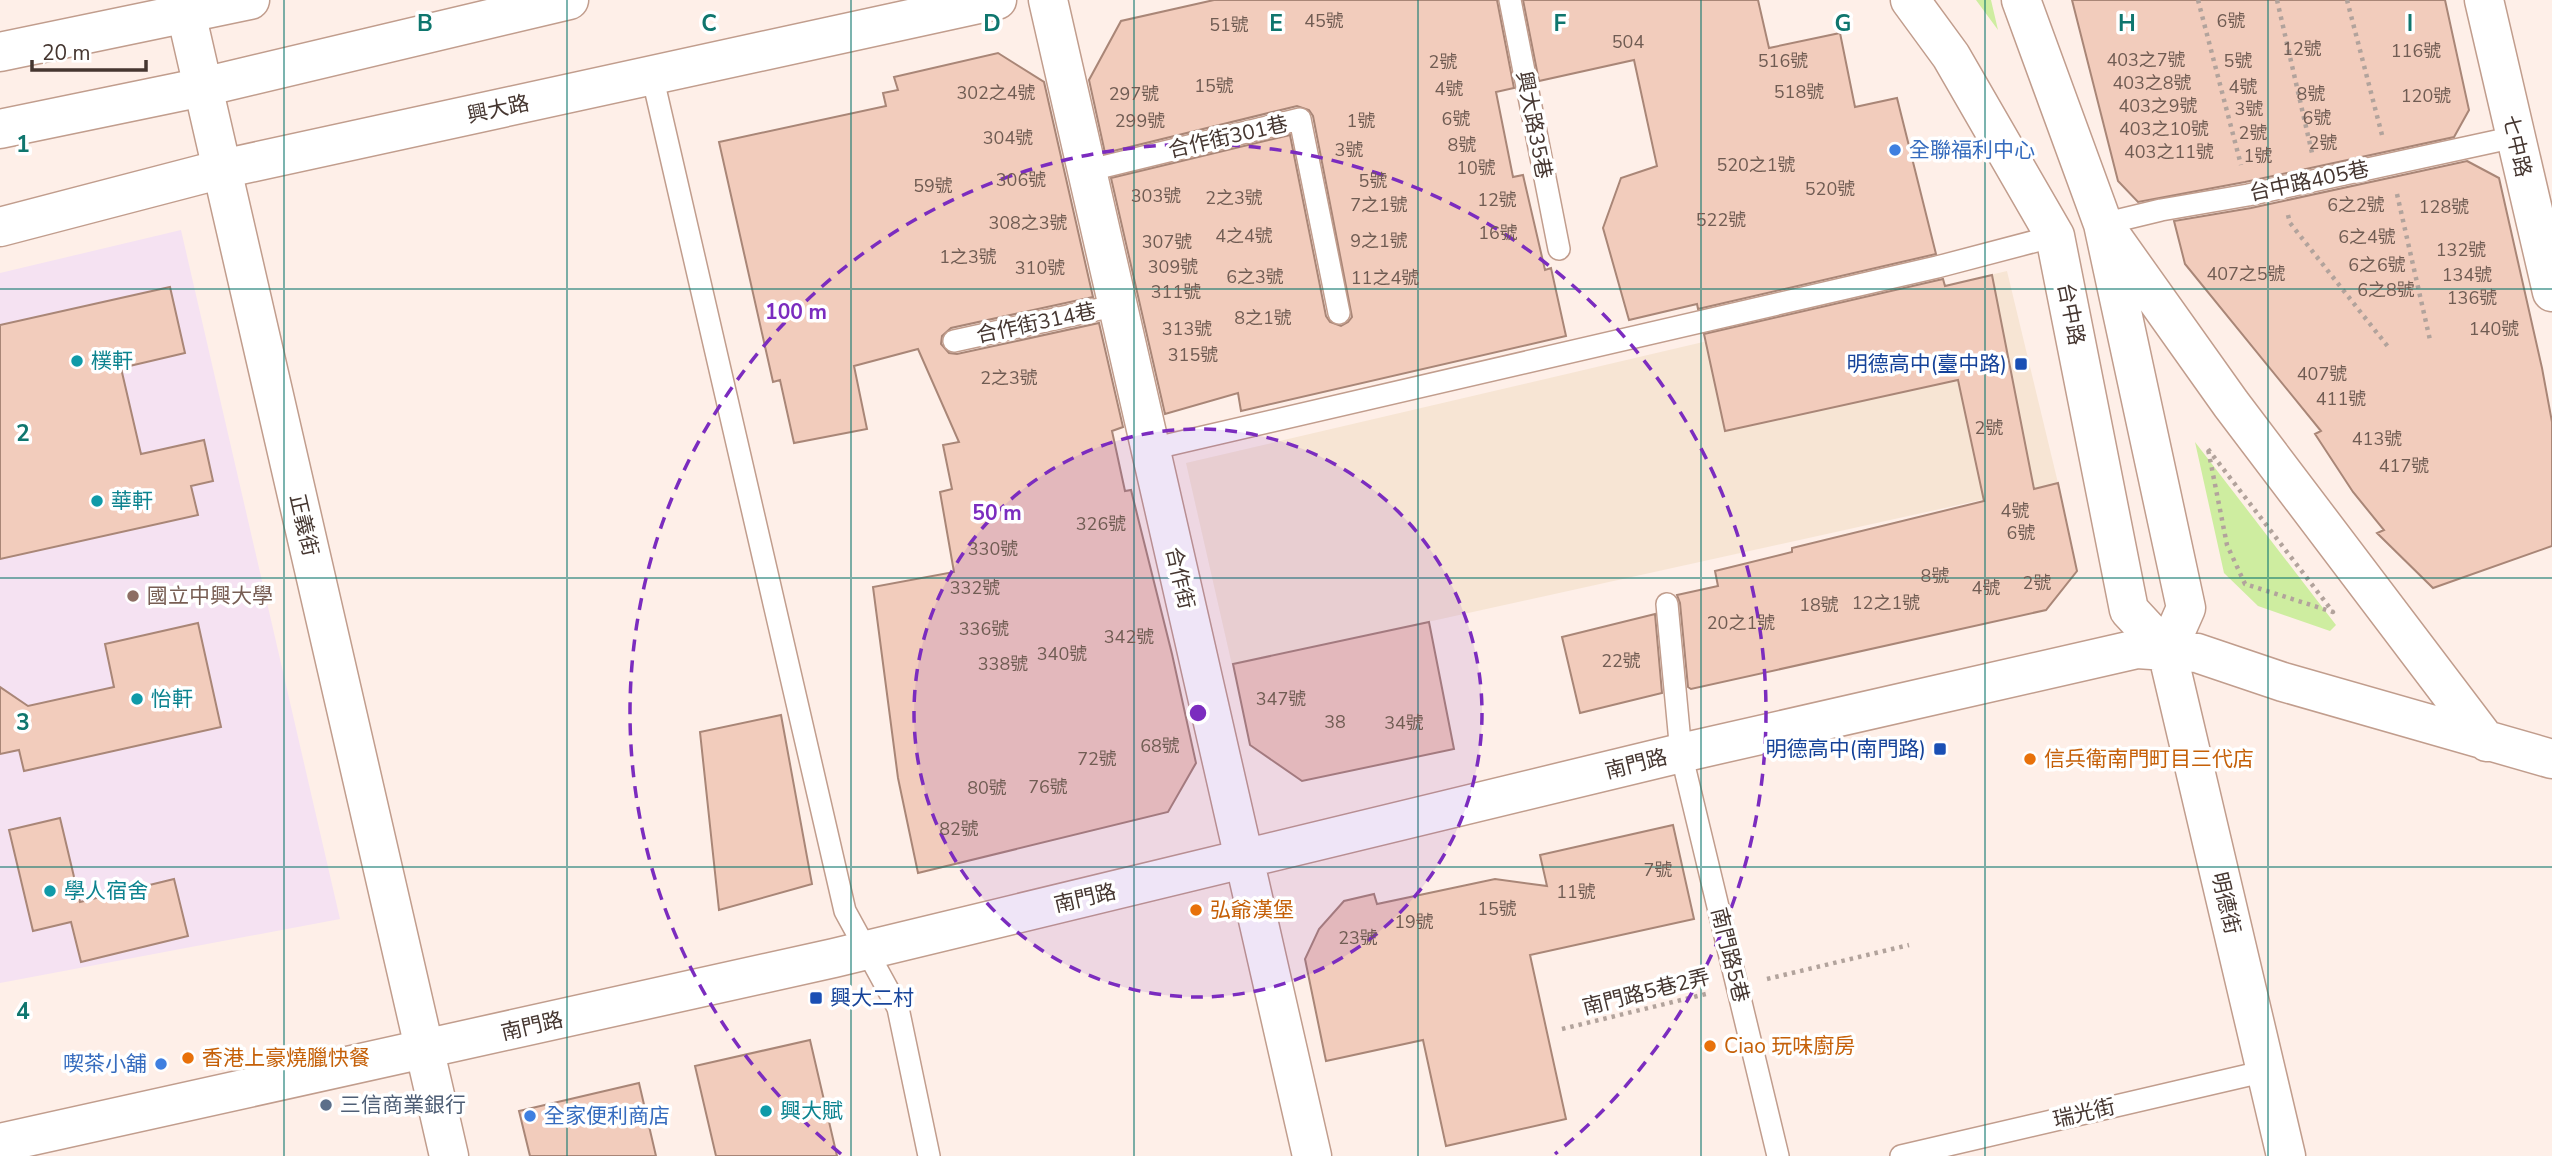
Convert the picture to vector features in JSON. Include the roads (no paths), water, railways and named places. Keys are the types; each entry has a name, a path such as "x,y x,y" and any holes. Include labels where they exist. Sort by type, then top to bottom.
{"street":[{"path":"0,52 185,7 250,0"},
{"path":"0,129 203,87 569,0"},
{"name":"興大路","path":"0,227 222,169 998,0"},
{"name":"合作街","path":"1048,0 1312,1156"},
{"name":"台中路","path":"1910,0 1951,55 2055,236 2129,610 2167,651"},
{"path":"2021,0 2103,225 2186,608 2167,651 2197,653 2283,682 2552,759"},
{"name":"七中路","path":"2484,0 2552,292"},
{"name":"正義街","path":"185,7 449,1156"},
{"path":"2103,225 2231,404 2487,741"},
{"name":"南門路","path":"10,1146 866,950 1681,753 2137,649 2167,651"},
{"name":"明德街","path":"2167,651 2286,1156"}],"lane":[{"name":"興大路35巷","path":"1510,0 1559,249"},
{"path":"652,75 845,911 898,1007 929,1156"},
{"name":"合作街301巷","path":"1086,171 1300,119 1339,313"},
{"name":"台中路405巷","path":"2103,225 2161,210 2248,195 2515,136"},
{"path":"1151,449 1937,267 2055,236"},
{"name":"合作街314巷","path":"954,341 1118,305"},
{"name":"南門路5巷","path":"1667,604 1681,753 1778,1156"},
{"name":"瑞光街","path":"1901,1156 2266,1071"}],"place":[{"name":"全聯福利中心","path":"1895,150"},
{"name":"樸軒","path":"77,361"},
{"name":"明德高中(臺中路)","path":"2021,364"},
{"name":"華軒","path":"97,501"},
{"name":"國立中興大學","path":"133,596"},
{"name":"怡軒","path":"137,699"},
{"name":"明德高中(南門路)","path":"1940,749"},
{"name":"信兵衛南門町目三代店","path":"2030,759"},
{"name":"學人宿舍","path":"50,891"},
{"name":"弘爺漢堡","path":"1196,910"},
{"name":"興大二村","path":"816,998"},
{"name":"Ciao 玩味廚房","path":"1710,1046"},
{"name":"香港上豪燒臘快餐","path":"188,1058"},
{"name":"喫茶小舖","path":"161,1064"},
{"name":"三信商業銀行","path":"326,1105"},
{"name":"興大賦","path":"766,1111"},
{"name":"全家便利商店","path":"530,1116"}]}
